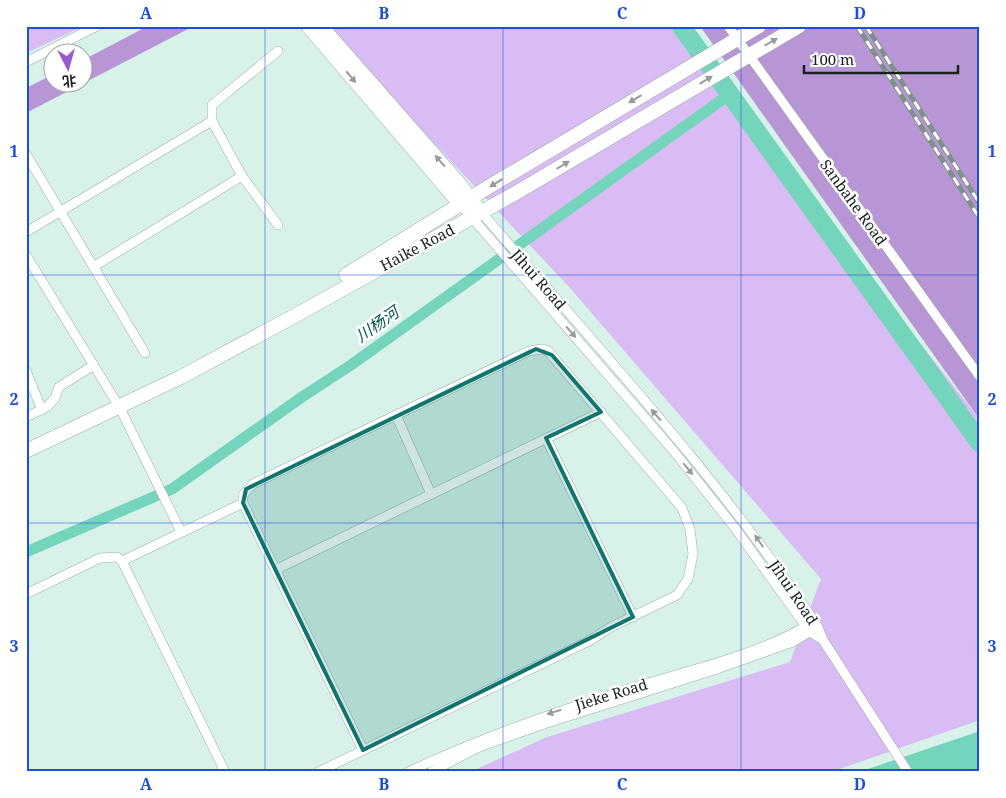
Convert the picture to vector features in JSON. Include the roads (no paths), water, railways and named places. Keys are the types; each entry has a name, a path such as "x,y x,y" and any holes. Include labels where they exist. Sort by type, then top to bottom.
{"street":[{"path":"26,62 97,26"},
{"name":"Jihui Road","path":"308,26 477,215 502,236 680,442 748,525 817,624 823,640"},
{"name":"Jihui Road","path":"321,26 465,202"},
{"name":"Sanbahe Road","path":"728,26 746,56 980,377"},
{"name":"Haike Road","path":"26,441 118,404 294,306 759,26"},
{"name":"Haike Road","path":"26,451 118,404 240,346 477,215 799,26"},
{"path":"278,51 212,105 212,121 242,176 278,225"},
{"path":"26,232 212,121"},
{"path":"26,154 145,353"},
{"path":"93,267 242,176"},
{"name":"Jihui Road","path":"477,215 494,244 672,449 735,528 808,629 823,640"},
{"path":"26,255 118,404 182,532"},
{"path":"318,772 589,641 680,592 692,567 693,541 686,518 676,499 552,355 542,349 529,351 253,484 243,495 242,503 363,750"},
{"path":"26,416 42,410 52,403 59,387 63,383 94,366"},
{"path":"26,371 42,410"},
{"path":"275,570 601,412"},
{"path":"396,415 431,494"},
{"path":"546,438 633,617"},
{"path":"122,561 242,503"},
{"path":"26,594 100,558 117,557 122,561 225,772"},
{"name":"Jieke Road","path":"408,772 474,742 547,714 789,637 817,624"},
{"name":"Jieke Road","path":"431,772 488,744 710,672 793,642 808,629"},
{"path":"823,640 908,772"}],"waterway":[{"path":"681,26 980,443"},
{"name":"川杨河","path":"26,552 172,489 302,397 351,365 730,94"}],"railway":[{"path":"857,26 980,219"},
{"path":"866,26 980,204"}]}
